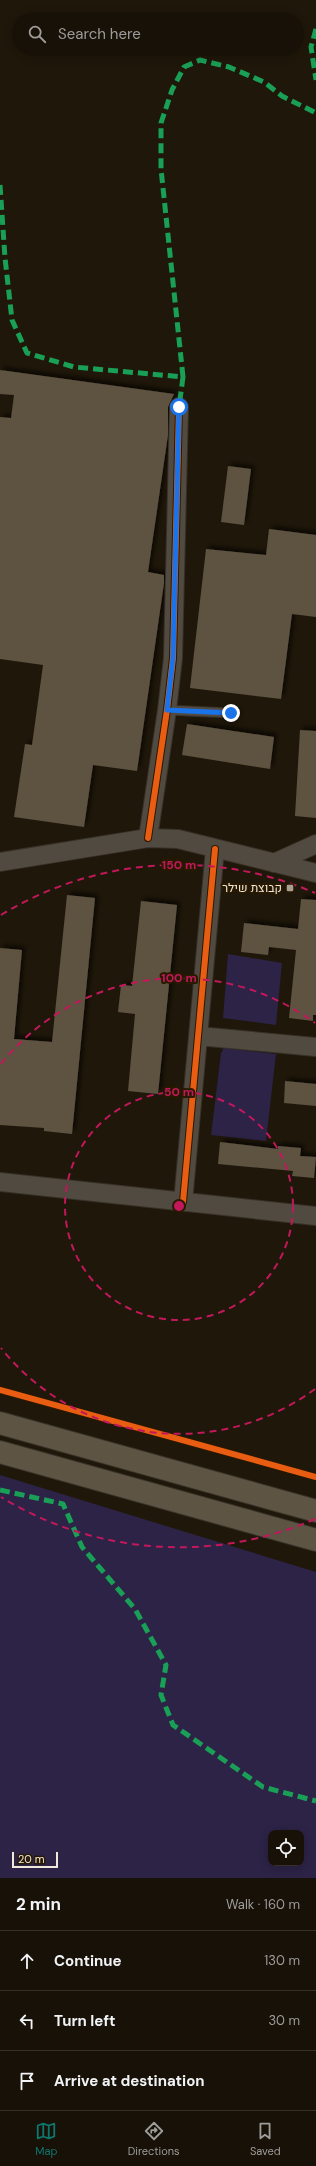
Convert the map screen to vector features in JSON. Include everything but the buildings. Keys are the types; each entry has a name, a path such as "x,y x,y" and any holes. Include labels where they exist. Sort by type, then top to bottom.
{"main road":[{"path":"0,1423 316,1510"},
{"path":"0,1452 316,1540"}],"street":[{"path":"148,838 167,710 173,658 179,407"},
{"path":"0,862 148,838 178,839 316,873"},
{"path":"274,863 316,844"},
{"path":"183,1202 215,849"},
{"path":"198,1036 316,1047"},
{"path":"0,1182 316,1216"}],"lane":[{"path":"167,710 231,713"}],"shaded area":[{"path":"228,954 282,963 276,1025 223,1018"},
{"path":"224,1048 276,1054 266,1141 211,1135 221,1053"},
{"path":"0,1475 316,1572 316,1878 0,1878"}],"marked path":[{"path":"316,29 311,47 316,80"},
{"path":"183,377 161,169 161,123 172,90 184,67 200,60 229,67 264,82 282,96 316,113"},
{"path":"0,185 5,258 12,320 27,353 74,367 183,377 179,407"},
{"path":"0,1490 63,1504 82,1547 135,1609 166,1665 161,1695 173,1725 263,1787 316,1801"}],"cycle path":[{"path":"148,838 167,710 173,658 179,407"},
{"path":"183,1202 215,849"},
{"path":"0,1390 316,1477"}],"place":[{"name":"קבוצת שילר","path":"290,888"}],"route":[{"path":"179,407 173,658 167,710 231,713"}]}
